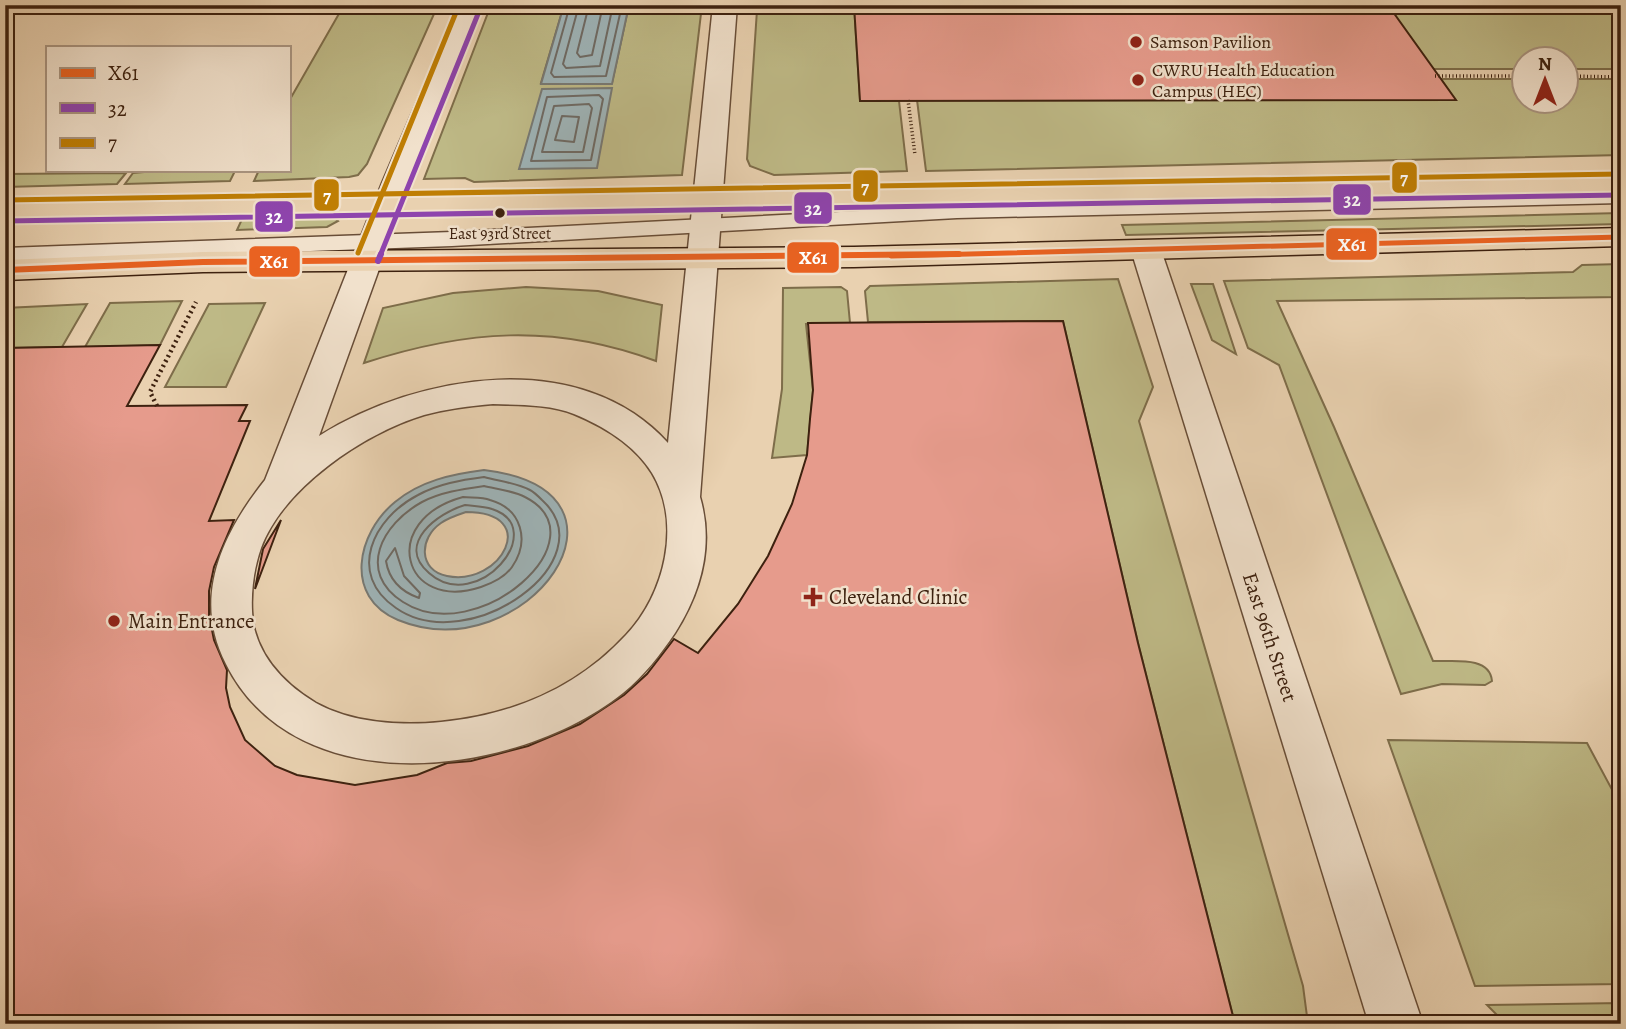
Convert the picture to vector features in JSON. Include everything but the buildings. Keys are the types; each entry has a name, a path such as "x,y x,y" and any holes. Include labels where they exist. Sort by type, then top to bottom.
{"main road":[{"path":"5,211 388,204 705,212 1621,184"},
{"path":"5,270 370,252 701,258 1146,250 1621,237"}],"street":[{"path":"281,487 388,204 470,5"},
{"path":"682,495 725,5"},
{"name":"East 96th Street","path":"1146,250 1396,1024"},
{"path":"525,393 585,405 624,424 655,450 671,471 682,495 688,550 680,579 667,610 655,629 622,666 590,691 544,717 514,729 471,740 428,746 387,745 347,737 312,724 283,706 259,683 243,658 233,629 230,600 235,570 245,541 261,513 281,487 333,443 394,412 460,395 525,393"}],"lane":[{"path":"5,255 370,252 705,212 957,212 1621,197"}],"path":[{"path":"1435,76 1510,76"},
{"path":"1580,76 1621,77"},
{"path":"908,100 916,164"},
{"path":"156,405 150,391 196,301 194,291"}],"shaded area":[{"path":"344,5 438,5 367,164 358,175 254,181 258,172 290,172 290,99"},
{"path":"491,5 564,5 541,83 612,83 629,5 702,5 682,175 474,182 465,178 424,179"},
{"path":"764,5 854,5 860,100 899,101 907,171 774,175 750,166 747,159 757,10"},
{"path":"1387,5 1621,5 1621,69 1580,69 1580,46 1510,46 1510,69 1431,69"},
{"path":"1441,79 1510,79 1510,116 1580,116 1580,79 1621,79 1621,155 926,171 917,100 1455,100"},
{"path":"234,172 230,181 125,184 133,173"},
{"path":"126,173 117,184 5,187 5,174"},
{"path":"1621,213 1621,224 1126,235 1122,225"},
{"path":"330,214 338,221 327,227 237,230 243,217"},
{"path":"1621,264 1621,297 1277,301 1334,427 1433,661 1477,664 1490,673 1492,681 1485,685 1442,684 1401,694 1279,365 1248,348 1224,281 1573,272 1582,265"},
{"path":"1118,279 1153,387 1139,421 1303,986 1308,1024 1235,1024 1138,643 1063,321 868,322 865,291 870,286"},
{"path":"1191,284 1213,284 1236,354 1212,340"},
{"path":"526,287 598,291 662,305 656,361 581,341 510,335 438,343 364,363 383,308 453,293"},
{"path":"841,287 847,291 850,323 806,324 813,390 807,455 772,458 782,389 783,288"},
{"path":"182,301 160,345 85,347 110,303"},
{"path":"265,303 226,387 165,387 209,304"},
{"path":"87,304 62,347 5,348 5,308"},
{"path":"1388,740 1587,743 1617,799 1621,800 1621,984 1475,986"},
{"path":"1621,1003 1621,1024 1506,1024 1487,1005"}],"water":[{"path":"564,5 629,5 612,84 541,84"},
{"path":"612,88 597,168 519,169 542,89"},
{"path":"484,470 535,485 562,510 567,540 554,572 527,601 489,621 445,629 398,620 381,610 369,596 363,581 362,564 365,547 382,515 395,502 415,489 448,476","holes":["466,512 489,515 503,524 508,535 505,548 497,561 483,571 466,576 447,576 431,567 425,553 434,529"]}],"transit line":[{"name":"7","path":"358,253 459,5"},
{"name":"32","path":"378,261 480,9"},
{"name":"7","path":"5,200 1621,174"},
{"name":"32","path":"5,221 1621,195"},
{"name":"X61","path":"5,270 203,262 854,257 1621,237"}],"place":[{"name":"Samson Pavilion","path":"1136,42"},
{"name":"CWRU Health Education Campus (HEC)","path":"1138,80"},
{"name":"East 93rd Street","path":"500,213"},
{"name":"Cleveland Clinic","path":"813,597"},
{"name":"Main Entrance","path":"114,621"}]}
